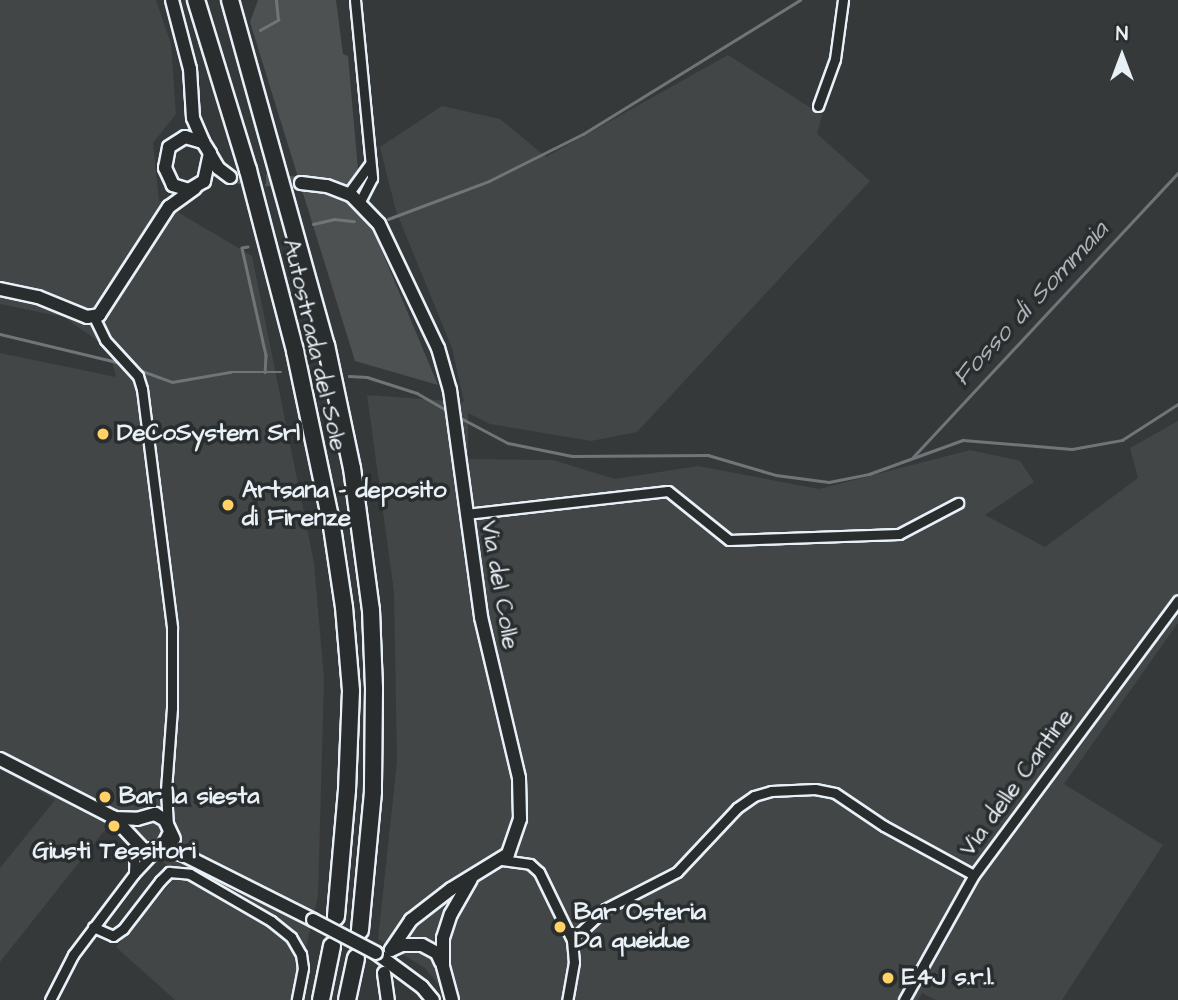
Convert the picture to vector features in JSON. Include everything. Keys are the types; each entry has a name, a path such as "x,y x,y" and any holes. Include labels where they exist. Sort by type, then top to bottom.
{"highway":[{"name":"Autostrada del Sole","path":"196,0 248,170 295,351 332,527 344,607 351,691 347,790 336,917"},
{"name":"Autostrada del Sole","path":"225,0 255,90"},
{"name":"Autostrada del Sole","path":"230,0 326,345 352,468 371,610 373,792 360,930"},
{"path":"321,1000 332,946"},
{"path":"347,1000 356,958"}],"main road":[{"path":"169,180 183,190 230,177 218,168 193,117 190,69 172,0"},
{"path":"169,207 169,180 165,168 167,153 193,117"},
{"path":"178,139 191,136 206,148"},
{"path":"0,289 38,297 81,315 94,317 110,301 169,207 200,184 206,148"},
{"path":"301,183 327,186 360,202"},
{"name":"Via del Colle","path":"360,202 384,235 438,348 450,390 481,617 519,778 521,802 517,834 502,860"},
{"path":"0,760 113,817 144,850 159,849 184,855 376,953 415,981 433,1000"},
{"path":"113,817 137,819 155,814 169,829 184,855"},
{"path":"134,840 137,819"},
{"path":"159,849 169,829"},
{"path":"452,1000 437,953 422,945 402,945 391,950 411,920 451,889 502,860"},
{"path":"443,965 446,926 472,879"},
{"path":"384,972 387,1000"}],"street":[{"path":"355,0 371,158 371,186 360,202"},
{"path":"818,106 835,60 843,0"},
{"path":"348,194 364,176 371,158"},
{"path":"94,317 105,340 138,376 142,389 172,628 172,708 166,776 169,829"},
{"path":"466,514 668,491 729,540 899,534 958,503"},
{"name":"Via delle Cantine","path":"904,1000 974,875 1178,600"},
{"path":"572,940 605,909 677,872 737,808 754,796 771,791 815,789 835,793 884,826 974,875"},
{"path":"134,840 134,874"},
{"path":"50,1000 73,955 134,874 159,849"},
{"path":"502,860 530,864 540,872 572,940 575,962 567,1000"},
{"path":"93,928 113,936 123,929 159,881 169,873 190,874 271,921 291,937 301,954 303,968 297,1000"}],"shaded area":[{"path":"0,0 156,0 171,44 176,114 153,143 159,201 252,256 314,563 324,679 318,896 294,1000 175,1000 116,947 179,873 108,826 0,962 0,868 55,800 0,769 0,353 116,377 109,349 64,317 0,304"},
{"path":"258,0 336,0 343,54 348,56 359,181 376,237 438,385 355,361 250,22"},
{"path":"728,55 822,115 817,134 870,181 637,432 591,441 490,424 468,413 468,459 553,460 615,479 698,466 819,489 970,450 1020,461 1034,482 985,515 1045,547 1138,478 1130,448 1178,421 1178,623 1064,784 1163,845 1062,1000 936,1000 922,993 918,1000 451,1000 425,968 378,939 397,761 394,592 367,395 464,402 452,348 396,211 380,147 442,106 500,119 546,157"}],"waterway":[{"path":"260,30 278,20 276,0"},
{"path":"388,219 489,181 583,134 800,0"},
{"name":"Fosso di Sommaia","path":"913,457 1178,173"},
{"path":"313,224 334,219 354,221"},
{"path":"248,247 242,248 266,355 265,372"},
{"path":"0,334 121,363"},
{"path":"137,369 172,382 230,372 281,372"},
{"path":"349,376 367,377 417,393 450,412"},
{"path":"459,417 508,443 572,456 708,455 776,475 829,482 869,474 963,440 1072,449 1122,440 1178,404"}],"tunnel":[{"path":"230,177 301,183"}],"place":[{"name":"DeCoSystem Srl","path":"103,434"},
{"name":"Artsana - deposito di Firenze","path":"228,505"},
{"name":"Bar la siesta","path":"105,797"},
{"name":"Giusti Tessitori","path":"114,826"},
{"name":"Bar Osteria Da queidue","path":"560,927"},
{"name":"E4J s.r.l.","path":"888,978"}]}
